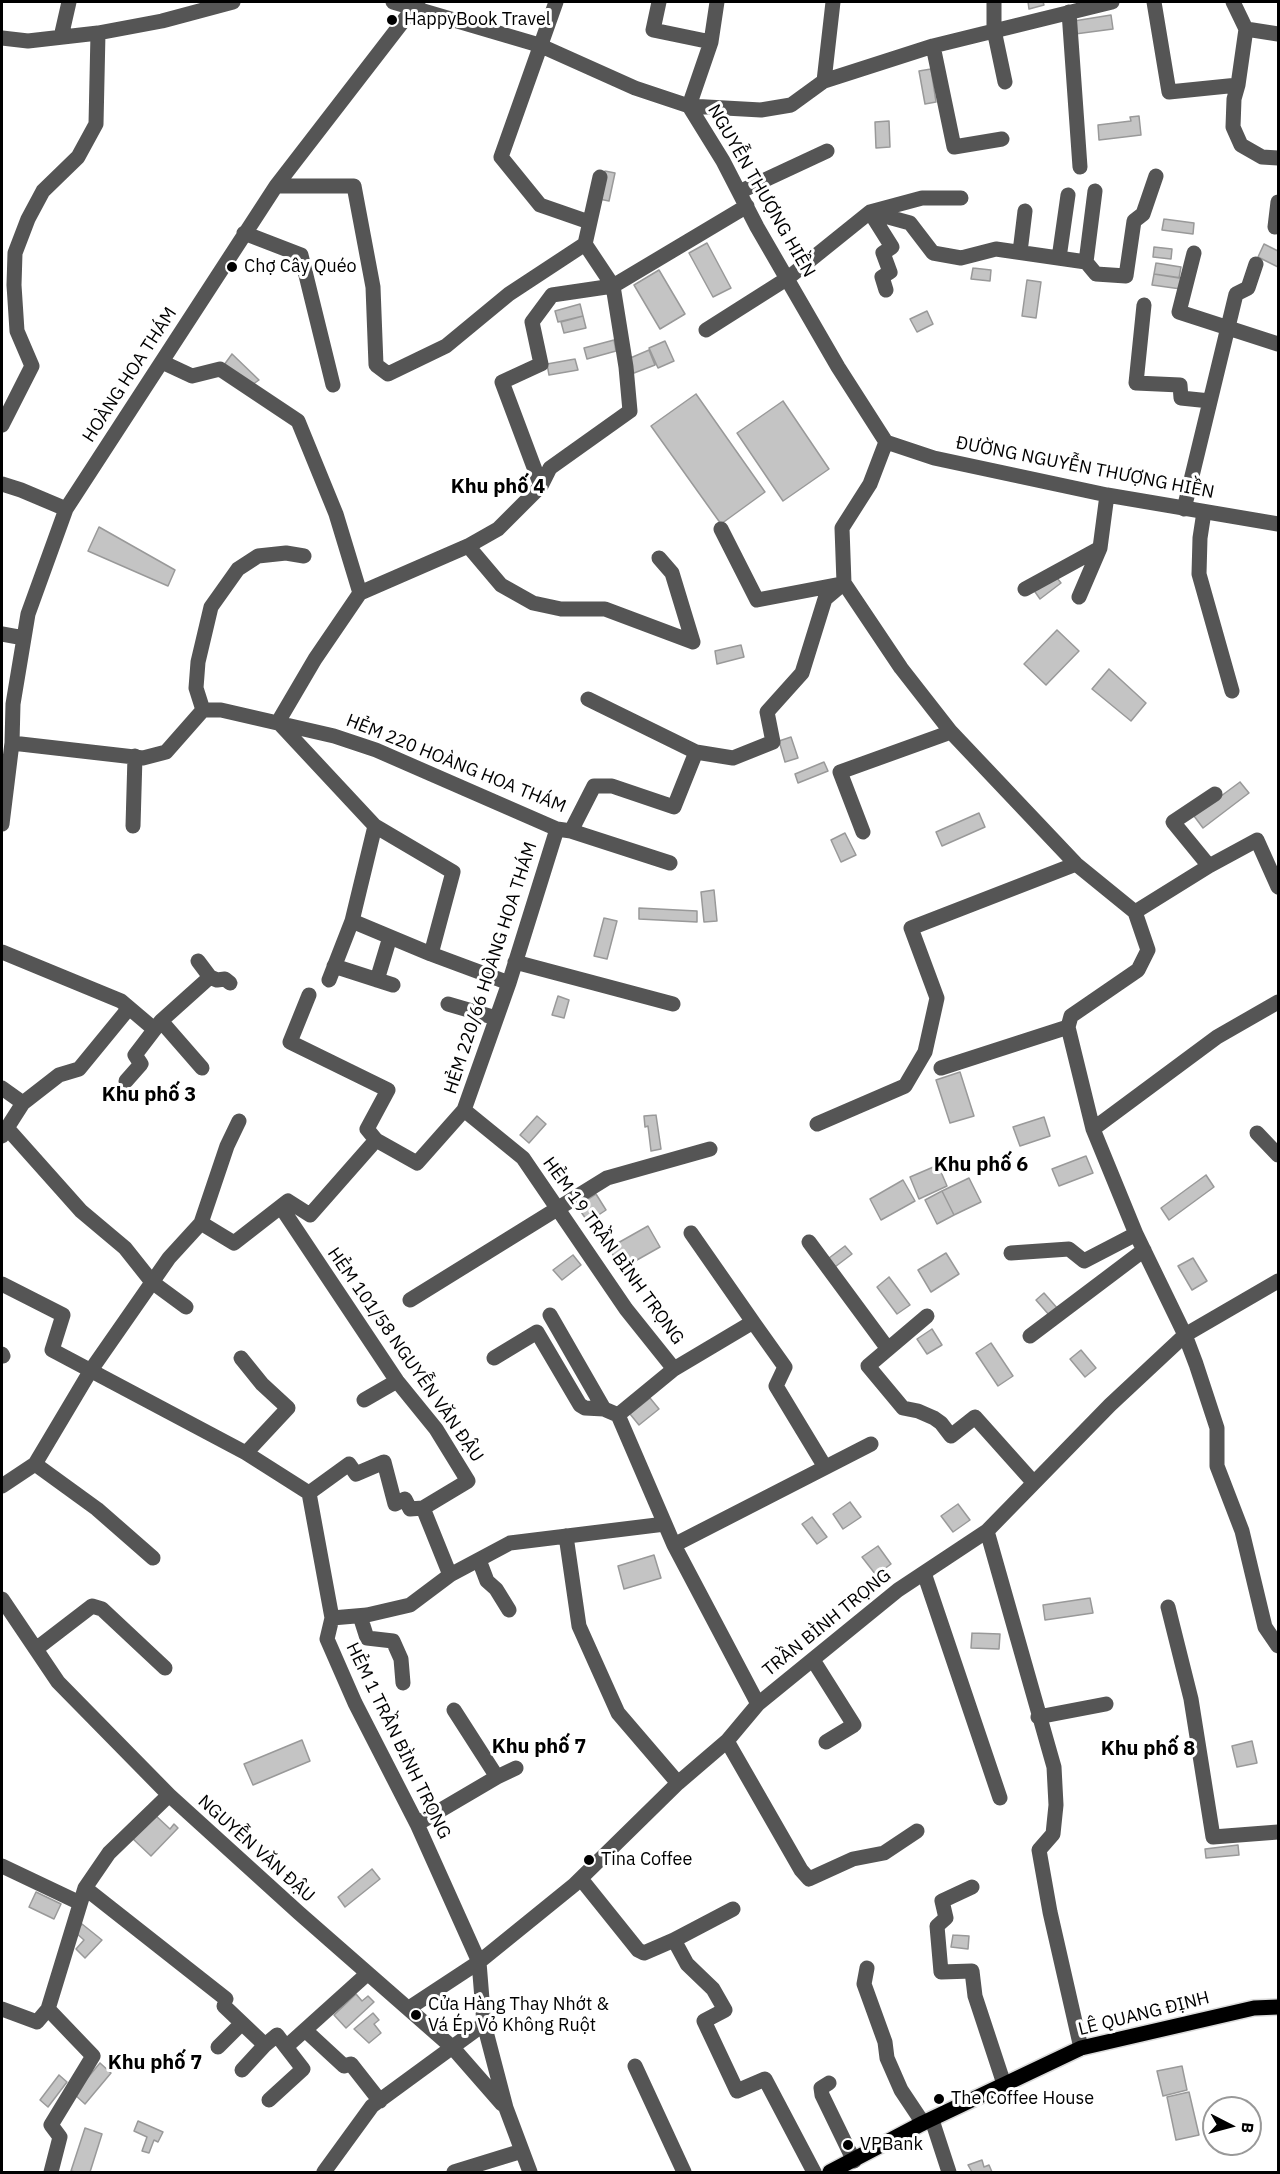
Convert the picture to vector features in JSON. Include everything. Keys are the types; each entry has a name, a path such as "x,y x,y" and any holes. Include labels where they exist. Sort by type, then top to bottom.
{"main road":[{"name":"LÊ QUANG ĐỊNH","path":"843,2168 927,2122 1081,2048 1254,2008 1278,2007"}],"street":[{"path":"61,38 69,2"},
{"path":"2,38 28,41 98,33 162,21 233,2"},
{"name":"NGUYỄN THƯỢNG HIỀN","path":"393,2 417,4 539,45 635,88 689,106 838,367 886,442"},
{"path":"555,2 501,157 540,205 589,222"},
{"path":"659,2 653,30 711,42"},
{"path":"717,2 711,42 689,106 761,110 790,105 824,81 933,46 994,30 1059,9 1112,2"},
{"path":"824,81 833,2"},
{"path":"994,2 994,30 1005,82"},
{"path":"1154,2 1168,92 1238,85"},
{"path":"1233,2 1246,29 1234,99 1233,127 1241,145 1262,157 1278,158"},
{"name":"HOÀNG HOA THÁM","path":"2,823 12,743 13,704 28,614 66,509 276,186 417,4"},
{"path":"1059,9 1080,167"},
{"path":"1246,29 1278,34"},
{"path":"2,425 32,366 17,331 14,285 15,253 28,219 43,191 78,157 96,124 98,33"},
{"path":"933,46 954,147 1002,140"},
{"path":"541,486 502,382 541,364 532,322 552,295 613,286 743,199 827,150"},
{"path":"870,212 910,223 933,253 961,258 996,249 1086,262 1096,274 1126,276 1134,221 1143,214 1156,176"},
{"path":"431,954 453,872 375,826 278,722 315,659 360,593 468,546 498,529 541,486 550,468 630,411 626,368 613,286 585,244 600,177"},
{"path":"276,186 354,186 373,287 376,365 388,374 446,346 509,294 585,244"},
{"path":"1086,262 1095,191"},
{"path":"1059,258 1068,195"},
{"path":"705,330 788,278 870,212 922,198 961,198"},
{"path":"1275,227 1278,202"},
{"path":"1020,252 1025,211"},
{"path":"870,212 892,248 883,253 890,272 882,277 886,290"},
{"path":"244,233 301,255 333,385"},
{"path":"1194,253 1179,312 1278,344"},
{"path":"1184,509 1236,294 1248,288 1256,264"},
{"path":"1144,305 1136,383 1180,385 1180,398 1210,401"},
{"path":"162,362 192,376 220,369 298,421 336,514 360,593"},
{"path":"886,442 870,484 842,528 844,583 901,668 951,732 1076,864 1135,912 1148,950 1138,970 1071,1016 1068,1027 1093,1129 1136,1234 1185,1335 1217,1428 1217,1466 1242,1531 1265,1627 1278,1646"},
{"name":"ĐƯỜNG NGUYỄN THƯỢNG HIỀN","path":"886,442 934,458 1107,495 1278,524"},
{"path":"2,484 66,509"},
{"path":"1079,597 1100,548 1107,495"},
{"path":"1204,512 1200,538 1199,574 1232,691"},
{"path":"721,529 757,600 844,583"},
{"path":"468,546 501,585 533,603 561,609 605,609 693,642 672,573 659,558"},
{"path":"1025,589 1100,548"},
{"path":"12,743 143,758 166,752 203,710 196,688 198,662 211,607 238,568 258,556 286,553 304,556"},
{"path":"588,699 696,752 733,758 773,742 767,712 802,673 825,599 844,583"},
{"path":"2,633 24,638"},
{"name":"HẺM 220 HOÀNG HOA THÁM","path":"203,710 221,710 334,736 376,750 564,830 594,786 612,786 674,807 696,752"},
{"path":"863,832 840,772 951,732"},
{"path":"133,826 135,756"},
{"path":"1209,866 1173,822 1215,794"},
{"path":"375,826 352,921 332,973 377,980 393,985"},
{"path":"564,830 670,863"},
{"name":"HẺM 220/66 HOÀNG HOA THÁM","path":"376,1140 417,1163 464,1110 564,830"},
{"path":"1135,912 1209,866 1257,840 1278,887"},
{"path":"817,1124 905,1086 925,1052 937,998 911,928 1076,864"},
{"path":"352,921 508,983"},
{"path":"377,980 390,937"},
{"path":"2,952 122,1001 129,1008 157,1025 202,1068"},
{"path":"198,961 213,971 217,980 225,979 230,983"},
{"path":"515,962 673,1004"},
{"path":"126,1081 141,1064 135,1055 157,1025 213,971"},
{"path":"201,1222 234,1243 288,1201 310,1215 376,1140 367,1129 388,1090 290,1042 309,995"},
{"path":"1093,1129 1217,1037 1278,1002"},
{"path":"448,1004 496,1017"},
{"path":"129,1008 79,1069 59,1075 22,1103 4,1132 81,1211 125,1248 152,1282 186,1307"},
{"path":"941,1068 1068,1027"},
{"path":"2,1088 22,1103"},
{"name":"HẺM 19 TRẦN BÌNH TRỌNG","path":"464,1110 523,1158 626,1309 674,1369 611,1412"},
{"path":"2,1486 35,1464 91,1370 169,1258 201,1222 227,1146 239,1121"},
{"path":"1257,1133 1278,1155"},
{"path":"410,1300 607,1178 710,1149"},
{"name":"HẺM 101/58 NGUYỄN VĂN ĐẬU","path":"281,1207 397,1381 436,1429 468,1480 423,1508"},
{"path":"691,1233 785,1367 776,1386 825,1467"},
{"path":"1011,1253 1068,1250 1084,1261 1136,1234"},
{"path":"809,1242 888,1349"},
{"path":"1030,1336 1144,1250"},
{"name":"TRẦN BÌNH TRỌNG","path":"409,2008 479,1962 581,1879 678,1783 727,1741 758,1704 898,1590 987,1531 1110,1405 1185,1335 1278,1281"},
{"path":"2,1284 63,1315 52,1350 246,1453 309,1493 348,1464 356,1474 384,1462 395,1504 405,1498 410,1509 423,1508 450,1575"},
{"path":"550,1316 611,1412 674,1545 758,1704"},
{"path":"927,1316 868,1366 903,1408 934,1418 951,1436 975,1417 1034,1482"},
{"path":"674,1369 753,1322"},
{"path":"494,1358 537,1332 580,1405 585,1408 611,1412"},
{"path":"241,1358 262,1384 288,1408 246,1453"},
{"path":"364,1400 397,1381"},
{"path":"674,1545 871,1443"},
{"path":"35,1464 97,1509 153,1558"},
{"name":"HẺM 1 TRẦN BÌNH TRỌNG","path":"309,1493 332,1618 327,1639 355,1703 417,1824 479,1962"},
{"path":"332,1618 360,1616 410,1605 450,1575 510,1543 665,1524"},
{"path":"987,1531 1054,1767 1056,1805 1053,1834 1039,1850 1050,1912 1081,2048"},
{"path":"566,1536 579,1626 618,1713 678,1783"},
{"path":"479,1560 487,1581 496,1589 508,1610"},
{"path":"924,1573 1000,1798"},
{"name":"NGUYỄN VĂN ĐẬU","path":"2,1599 58,1682 169,1795 453,2048 506,2108"},
{"path":"36,1649 92,1606 102,1609 165,1668"},
{"path":"1168,1607 1191,1699 1213,1837 1278,1832"},
{"path":"360,1616 368,1638 393,1641 401,1659 403,1683"},
{"path":"813,1660 854,1725 826,1742"},
{"path":"1038,1717 1106,1704"},
{"path":"454,1710 496,1778"},
{"path":"727,1741 801,1870 809,1879 853,1859 884,1853 917,1831"},
{"path":"417,1824 516,1768"},
{"path":"2,2009 37,2022 48,2009 82,1896 109,1853 169,1795"},
{"path":"2,1866 82,1896 225,2002 242,2023 265,2045"},
{"path":"581,1879 641,1953 650,1952 733,1909"},
{"path":"972,1887 942,1901 946,1918 937,1926 941,1972 972,1971 975,1996 1004,2084"},
{"path":"674,1940 687,1964 713,1989 725,2010 704,2021 737,2091 765,2079 814,2172"},
{"name":"NGUYỄN VĂN ĐẬU","path":"479,1962 484,2024 506,2108 530,2172"},
{"path":"867,1968 864,1984 885,2042 887,2058 901,2090 927,2122 949,2172"},
{"path":"286,2047 368,1974"},
{"path":"48,2009 93,2056 51,2125 60,2137 51,2172"},
{"path":"218,2047 242,2023"},
{"path":"324,2172 372,2106 484,2024"},
{"path":"305,2030 344,2066 351,2064 380,2101"},
{"path":"242,2070 277,2035 303,2069 269,2100"},
{"path":"635,2066 684,2172"},
{"path":"829,2083 821,2088 822,2095 843,2168"},
{"path":"454,2172 522,2151"}],"building":[{"path":"1028,2 1043,2 1044,5 1029,9"},
{"path":"1111,15 1113,29 1075,34 1074,21"},
{"path":"931,69 936,102 925,104 919,71"},
{"path":"1139,116 1141,135 1099,140 1098,125 1131,121 1130,117"},
{"path":"889,121 890,147 876,148 875,122"},
{"path":"605,171 615,173 609,201 599,199"},
{"path":"1164,219 1194,223 1193,234 1162,230"},
{"path":"707,243 731,288 713,297 689,253"},
{"path":"1264,244 1278,251 1278,267 1258,257"},
{"path":"1154,247 1172,249 1171,259 1153,257"},
{"path":"1156,263 1181,267 1179,278 1154,274"},
{"path":"973,268 991,270 990,281 971,279"},
{"path":"659,270 685,314 660,329 634,285"},
{"path":"1154,274 1182,278 1181,289 1152,285"},
{"path":"1027,280 1041,282 1036,318 1022,316"},
{"path":"580,304 583,316 558,322 555,311"},
{"path":"927,311 933,324 917,332 910,319"},
{"path":"583,316 586,328 564,333 561,322"},
{"path":"614,340 616,351 587,359 584,348"},
{"path":"665,341 674,361 658,368 649,348"},
{"path":"649,350 655,365 634,373 628,359"},
{"path":"232,354 259,380 249,387 224,365"},
{"path":"575,359 578,370 549,375 547,364"},
{"path":"696,394 765,492 721,524 651,426"},
{"path":"783,401 829,469 783,501 737,433"},
{"path":"99,527 175,570 168,586 88,551"},
{"path":"1054,574 1061,583 1040,599 1033,589"},
{"path":"1057,630 1079,651 1046,685 1024,664"},
{"path":"741,645 744,657 717,664 715,651"},
{"path":"1109,669 1146,703 1131,721 1092,689"},
{"path":"791,737 798,758 785,762 779,741"},
{"path":"824,762 828,771 798,783 795,774"},
{"path":"1240,782 1249,793 1203,828 1194,816"},
{"path":"979,813 985,827 942,846 936,832"},
{"path":"845,833 856,855 841,862 831,840"},
{"path":"714,890 717,921 704,922 701,892"},
{"path":"639,908 697,911 697,922 639,919"},
{"path":"604,918 617,921 607,959 594,956"},
{"path":"558,996 569,1000 564,1018 552,1015"},
{"path":"960,1072 974,1116 950,1123 936,1080"},
{"path":"656,1115 661,1149 651,1151 648,1126 645,1127 644,1116"},
{"path":"537,1116 546,1124 529,1143 520,1135"},
{"path":"1044,1117 1050,1136 1020,1146 1013,1127"},
{"path":"1086,1156 1093,1173 1059,1186 1052,1169"},
{"path":"938,1165 947,1186 919,1199 910,1177"},
{"path":"1206,1175 1214,1187 1169,1220 1161,1208"},
{"path":"969,1178 981,1202 954,1215 942,1191"},
{"path":"903,1180 915,1201 881,1220 870,1199"},
{"path":"942,1191 954,1215 937,1224 925,1200"},
{"path":"596,1194 606,1210 588,1222 577,1206"},
{"path":"648,1226 660,1247 621,1269 609,1248"},
{"path":"845,1246 852,1254 827,1273 821,1264"},
{"path":"946,1253 959,1274 931,1292 918,1270"},
{"path":"573,1255 581,1265 562,1280 553,1270"},
{"path":"1193,1258 1207,1281 1192,1290 1178,1266"},
{"path":"889,1277 910,1305 897,1314 877,1287"},
{"path":"1044,1293 1058,1309 1050,1316 1036,1300"},
{"path":"932,1329 942,1345 927,1354 917,1339"},
{"path":"991,1343 1013,1376 998,1386 976,1353"},
{"path":"1081,1350 1096,1368 1085,1377 1070,1359"},
{"path":"650,1398 659,1409 639,1425 630,1414"},
{"path":"850,1502 861,1517 843,1529 833,1514"},
{"path":"958,1504 970,1520 953,1532 941,1516"},
{"path":"812,1517 827,1537 817,1544 802,1524"},
{"path":"878,1546 891,1564 876,1575 862,1557"},
{"path":"654,1555 661,1578 624,1589 618,1566"},
{"path":"1090,1598 1093,1613 1045,1620 1043,1605"},
{"path":"972,1633 1000,1634 999,1649 971,1648"},
{"path":"302,1740 310,1761 253,1785 244,1764"},
{"path":"1252,1741 1257,1763 1237,1767 1232,1746"},
{"path":"154,1814 170,1829 174,1824 178,1828 151,1856 132,1838"},
{"path":"1238,1845 1239,1855 1206,1858 1205,1849"},
{"path":"372,1869 380,1879 345,1907 338,1897"},
{"path":"36,1892 61,1904 54,1919 29,1907"},
{"path":"82,1924 102,1940 85,1958 76,1949 84,1940 75,1932"},
{"path":"953,1935 969,1936 968,1949 951,1947"},
{"path":"356,1994 362,2001 368,1996 374,2002 346,2028 334,2015"},
{"path":"373,2013 379,2020 374,2024 381,2033 369,2043 354,2029"},
{"path":"100,2063 111,2073 85,2104 74,2094"},
{"path":"1182,2066 1187,2090 1163,2096 1157,2071"},
{"path":"59,2075 67,2082 48,2107 40,2100"},
{"path":"1189,2092 1199,2135 1176,2140 1167,2097"},
{"path":"138,2121 163,2132 158,2142 154,2140 149,2153 142,2151 147,2137 134,2131"},
{"path":"85,2128 102,2134 90,2172 71,2171"},
{"path":"982,2160 984,2167 989,2165 992,2172 972,2172 968,2165"}],"place":[{"name":"HappyBook Travel","path":"392,20"},
{"name":"Chợ Cây Quéo","path":"232,267"},
{"name":"Tina Coffee","path":"589,1860"},
{"name":"Cửa Hàng Thay Nhớt & Vá Ép Vỏ Không Ruột","path":"416,2015"},
{"name":"The Coffee House","path":"939,2099"},
{"name":"VPBank","path":"848,2145"}],"district":[{"name":"Khu phố 4","path":"498,487"},
{"name":"Khu phố 3","path":"149,1095"},
{"name":"Khu phố 6","path":"981,1165"},
{"name":"Khu phố 7","path":"539,1747"},
{"name":"Khu phố 8","path":"1148,1749"},
{"name":"Khu phố 7","path":"155,2063"}]}
